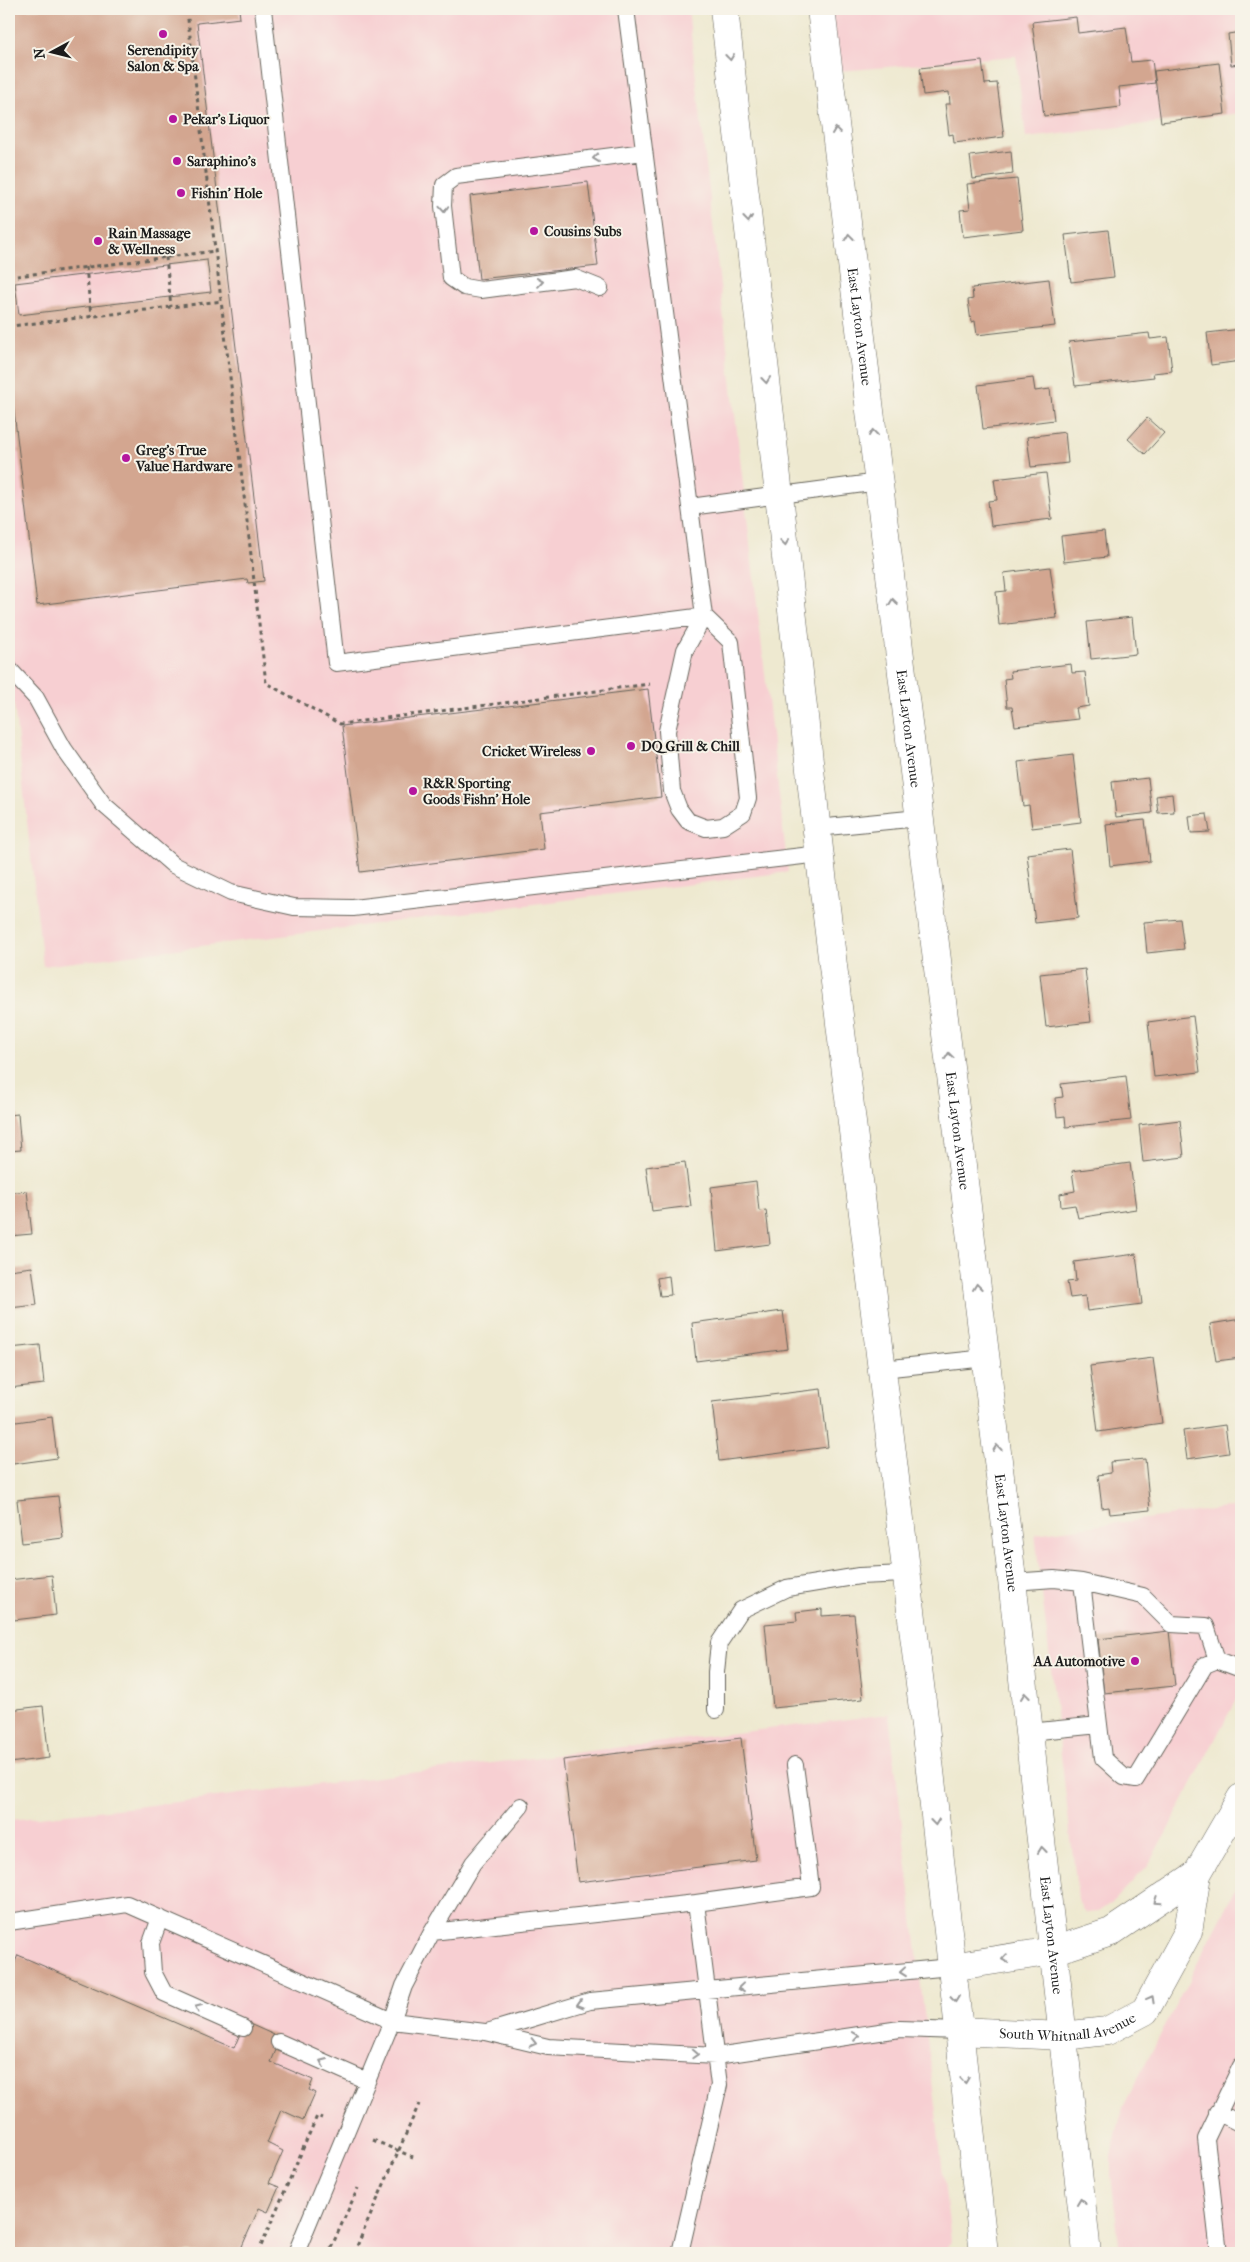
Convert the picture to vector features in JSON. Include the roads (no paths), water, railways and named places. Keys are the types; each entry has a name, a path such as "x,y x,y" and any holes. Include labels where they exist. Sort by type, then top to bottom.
{"main road":[{"path":"724,9 819,841 905,1574 925,1726 959,2031 979,2246"},
{"name":"East Layton Avenue","path":"821,9 986,1358 1087,2253"},
{"name":"South Whitnall Avenue","path":"959,2031 1063,2036 1107,2032 1145,2011 1188,1932 1197,1874 1241,1798"},
{"name":"South Whitnall Avenue","path":"951,1967 1053,1951 1111,1932 1197,1874"}],"lane":[{"path":"263,9 336,663 704,616"},
{"path":"626,9 704,616 685,650 667,731 672,791 679,809 688,820 706,828 723,826 742,813 748,798 731,642 704,616"},
{"path":"600,288 575,278 481,290 464,287 451,278 443,206 444,185 456,176 644,152"},
{"path":"690,507 879,482"},
{"path":"9,669 36,698 64,749 103,804 173,865 231,893 294,908 354,908 819,841 919,818"},
{"path":"882,1369 986,1358"},
{"path":"716,1710 716,1672 719,1642 741,1610 788,1588 859,1576 905,1574"},
{"path":"1012,1582 1054,1579 1082,1582 1143,1596 1171,1624 1206,1626 1216,1660"},
{"path":"1082,1582 1102,1758 1124,1777 1136,1779 1205,1665 1216,1660 1241,1669"},
{"path":"1029,1732 1098,1725"},
{"path":"432,1932 696,1903 811,1887 796,1765"},
{"path":"296,2253 392,2021 404,1986 432,1932 473,1862 522,1806"},
{"path":"680,2253 719,2085 696,1903"},
{"path":"9,1922 127,1904 392,2021 485,2032 548,2047 716,2056 900,2029 959,2031"},
{"path":"160,1918 151,1942 153,1972 164,1993 243,2028"},
{"path":"485,2032 590,2001 951,1967"},
{"path":"279,2042 367,2081"},
{"path":"1219,2253 1206,2139 1241,2066"},
{"path":"1218,2112 1241,2124"}],"place":[{"name":"Serendipity Salon & Spa","path":"163,34"},
{"name":"Pekar's Liquor","path":"173,119"},
{"name":"Saraphino's","path":"177,161"},
{"name":"Fishin' Hole","path":"181,193"},
{"name":"Cousins Subs","path":"534,231"},
{"name":"Rain Massage & Wellness","path":"98,241"},
{"name":"Greg's True Value Hardware","path":"126,458"},
{"name":"DQ Grill & Chill","path":"631,746"},
{"name":"Cricket Wireless","path":"591,751"},
{"name":"R&R Sporting Goods Fishn' Hole","path":"413,791"},
{"name":"AA Automotive","path":"1135,1661"}]}
